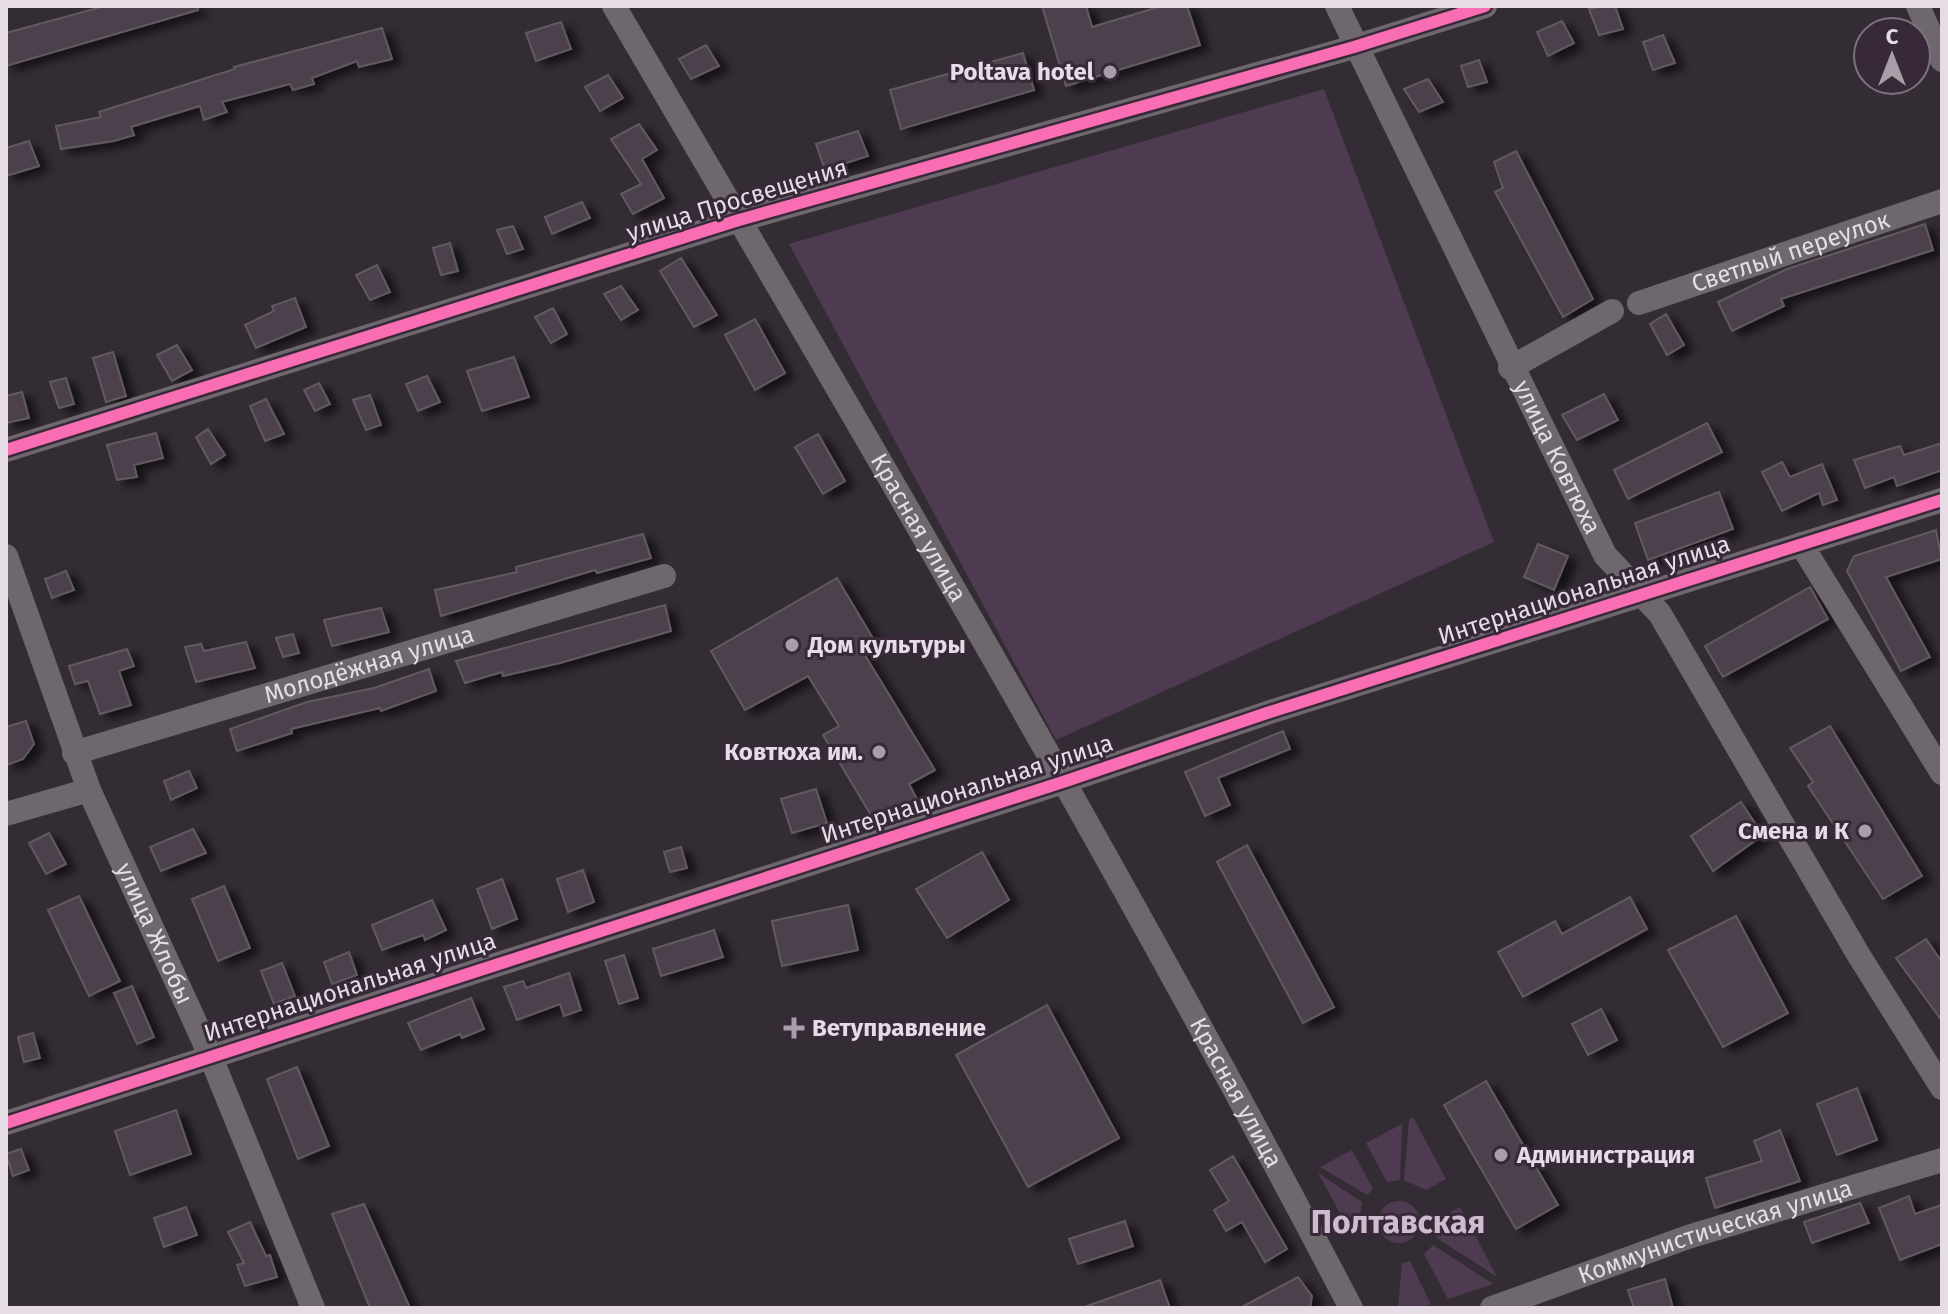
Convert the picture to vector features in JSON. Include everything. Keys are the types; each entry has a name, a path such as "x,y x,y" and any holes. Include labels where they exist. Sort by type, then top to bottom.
{"street":[{"name":"Красная улица","path":"614,6 1063,782 1276,1165 1351,1308"},
{"name":"улица Ковтюха","path":"1337,6 1510,368 1605,555 1660,614 1858,954 1942,1088"},
{"name":"улица Просвещения","path":"6,450 739,220 1354,47 1485,6"},
{"path":"1918,6 1942,60"},
{"name":"Светлый переулок","path":"1639,303 1942,201"},
{"path":"1510,368 1612,311"},
{"name":"Интернациональная улица","path":"6,1123 1063,782 1270,712 1942,500"},
{"path":"1801,544 1942,773"},
{"name":"улица Жлобы","path":"6,556 89,790 210,1055 313,1308"},
{"name":"Молодёжная улица","path":"74,753 664,576"},
{"path":"6,814 89,790"},
{"name":"Коммунистическая улица","path":"1492,1308 1688,1237 1942,1160"}],"shaded area":[{"path":"1324,89 1494,542 1056,740 789,244"},
{"path":"1413,1117 1446,1179 1426,1190 1404,1180 1409,1120"},
{"path":"1402,1124 1400,1180 1387,1182 1366,1143"},
{"path":"1352,1150 1373,1189 1367,1195 1320,1167"},
{"path":"1318,1173 1362,1202 1358,1230 1352,1235"},
{"path":"1399,1201 1414,1207 1420,1222 1414,1237 1399,1243 1384,1237 1378,1222 1384,1207"},
{"path":"1460,1207 1497,1277 1437,1238 1440,1218"},
{"path":"1433,1245 1493,1284 1448,1299 1424,1254"},
{"path":"1410,1261 1431,1305 1398,1308 1402,1263"}],"building":[{"path":"105,6 198,6 198,10 6,66 6,33"},
{"path":"1042,6 1086,6 1092,27 1162,6 1187,6 1200,45 1066,86"},
{"path":"1615,6 1623,29 1599,35 1589,9"},
{"path":"1562,21 1574,43 1548,56 1537,32"},
{"path":"561,22 571,49 536,61 526,33"},
{"path":"382,28 392,59 359,67 357,61 312,78 314,84 293,90 290,84 222,102 227,112 204,120 200,106 131,127 134,135 61,149 56,126 101,117 99,112 234,67"},
{"path":"1663,35 1675,63 1653,70 1643,42"},
{"path":"706,45 719,66 691,79 679,59"},
{"path":"1023,53 1034,90 901,129 890,90"},
{"path":"1479,60 1487,82 1468,87 1461,66"},
{"path":"608,75 623,98 600,111 585,87"},
{"path":"1428,79 1443,102 1419,112 1404,89"},
{"path":"639,124 657,150 642,159 664,198 633,214 621,194 641,184 611,139"},
{"path":"858,131 868,156 825,170 816,144"},
{"path":"29,141 39,166 6,176 6,148"},
{"path":"1516,151 1593,299 1563,317 1495,192 1503,188 1494,162"},
{"path":"582,202 590,218 552,234 545,217"},
{"path":"1925,224 1933,250 1781,299 1784,306 1732,331 1718,302 1787,269"},
{"path":"513,226 523,249 507,254 497,230"},
{"path":"450,243 458,271 441,275 433,248"},
{"path":"681,258 717,315 694,327 660,271"},
{"path":"377,265 390,292 370,300 356,275"},
{"path":"621,286 638,310 621,320 604,294"},
{"path":"295,298 306,327 256,348 245,325 274,311 272,306"},
{"path":"553,308 567,334 551,343 535,317"},
{"path":"1666,314 1684,345 1667,355 1650,324"},
{"path":"755,319 785,373 755,390 725,335"},
{"path":"177,345 192,370 172,381 157,355"},
{"path":"113,352 126,396 106,402 93,358"},
{"path":"514,357 529,397 482,411 467,371"},
{"path":"427,376 440,402 418,411 406,384"},
{"path":"66,378 74,404 59,408 50,382"},
{"path":"319,383 330,404 315,411 304,390"},
{"path":"22,392 29,418 6,423 6,396"},
{"path":"1604,394 1618,420 1577,440 1562,415"},
{"path":"370,395 381,425 366,430 353,400"},
{"path":"266,399 284,434 265,441 250,406"},
{"path":"1707,423 1722,452 1628,499 1614,470"},
{"path":"208,429 225,455 211,464 196,437"},
{"path":"156,433 163,458 134,465 137,477 117,480 107,445"},
{"path":"818,434 845,481 823,494 795,447"},
{"path":"1942,443 1942,470 1897,486 1894,477 1865,488 1854,460 1900,446 1904,455"},
{"path":"1782,462 1790,477 1822,464 1837,500 1823,505 1819,493 1782,511 1762,472"},
{"path":"1719,492 1733,529 1648,560 1635,523"},
{"path":"1936,530 1942,559 1886,577 1930,657 1901,671 1847,571 1854,556"},
{"path":"643,534 651,558 597,573 595,570 441,616 435,590 517,572 516,567"},
{"path":"1538,544 1568,556 1554,590 1524,577"},
{"path":"66,571 74,590 52,598 45,579"},
{"path":"837,578 874,640 860,647 935,770 909,784 917,799 875,822 823,735 839,726 808,676 745,710 711,651"},
{"path":"1810,587 1828,619 1723,677 1705,646"},
{"path":"665,605 671,631 560,663 503,676 502,672 465,683 456,661"},
{"path":"381,608 389,632 332,646 324,620"},
{"path":"293,634 299,653 283,657 276,638"},
{"path":"246,642 255,668 196,682 185,647 201,644 204,651"},
{"path":"127,649 134,666 119,671 131,705 100,714 88,681 75,684 69,666"},
{"path":"429,669 436,691 381,711 380,708 291,729 292,733 237,751 230,729 307,702 374,688"},
{"path":"26,721 34,744 23,759 6,765 6,727"},
{"name":"Смена и К","path":"1830,726 1922,876 1883,899 1808,786 1813,782 1790,748"},
{"path":"1283,731 1290,749 1218,778 1230,805 1205,816 1185,772"},
{"path":"189,771 197,788 171,800 164,781"},
{"path":"816,789 827,823 792,833 781,799"},
{"path":"1741,802 1763,835 1713,871 1691,836"},
{"path":"193,829 206,853 161,871 150,847"},
{"path":"49,833 66,864 46,874 29,843"},
{"path":"1247,845 1334,1007 1303,1023 1217,862"},
{"path":"681,847 687,868 670,872 664,852"},
{"path":"982,852 1009,900 947,938 916,889"},
{"path":"583,870 594,902 568,912 557,879"},
{"path":"502,879 517,919 492,929 477,889"},
{"path":"224,886 250,948 218,961 192,899"},
{"path":"79,896 120,981 89,996 48,910"},
{"path":"1630,897 1647,929 1523,997 1498,952 1555,921 1562,934"},
{"path":"432,900 446,930 425,940 423,935 382,950 372,925"},
{"path":"848,905 858,950 782,966 772,921"},
{"path":"1736,916 1788,1013 1723,1047 1668,950"},
{"path":"714,930 723,957 661,976 653,949"},
{"path":"1926,939 1942,962 1942,1021 1896,958"},
{"path":"349,952 357,975 332,984 324,962"},
{"path":"624,955 638,998 619,1004 605,961"},
{"path":"282,963 295,996 274,1004 261,971"},
{"path":"569,973 581,1010 564,1016 560,1004 517,1020 504,987 523,981 526,988"},
{"path":"132,986 154,1037 137,1044 114,993"},
{"path":"471,998 484,1029 462,1038 460,1034 421,1050 408,1023"},
{"path":"1047,1005 1119,1138 1028,1187 956,1055"},
{"path":"1601,1009 1617,1040 1588,1055 1572,1024"},
{"path":"33,1033 40,1058 24,1062 18,1037"},
{"path":"297,1067 329,1146 298,1159 267,1079"},
{"name":"Администрация","path":"1486,1081 1558,1205 1516,1229 1444,1105"},
{"path":"1857,1088 1877,1140 1837,1155 1817,1104"},
{"path":"176,1110 191,1154 130,1175 115,1131"},
{"path":"1780,1130 1800,1181 1715,1208 1706,1178 1762,1161 1754,1141"},
{"path":"21,1149 29,1170 13,1176 6,1154"},
{"path":"1233,1156 1287,1249 1265,1262 1242,1222 1226,1231 1214,1210 1229,1201 1210,1170"},
{"path":"1909,1196 1915,1214 1942,1205 1942,1244 1900,1260 1879,1208"},
{"path":"1860,1203 1869,1223 1812,1243 1804,1222"},
{"path":"364,1204 410,1308 370,1308 332,1214"},
{"path":"186,1207 197,1235 164,1247 154,1218"},
{"path":"1125,1221 1133,1246 1078,1264 1069,1239"},
{"path":"250,1222 266,1256 270,1255 277,1277 245,1286 237,1265 244,1263 228,1232"},
{"path":"1298,1277 1312,1296 1310,1308 1240,1308"},
{"path":"1665,1279 1673,1308 1634,1308 1628,1290"},
{"path":"1160,1280 1170,1308 1087,1306"}],"cycle path":[{"path":"6,450 739,220 1354,47 1485,6"},
{"path":"6,1123 1063,782 1270,712 1942,500"}],"place":[{"name":"Poltava hotel","path":"1110,72"},
{"name":"Дом культуры","path":"792,645"},
{"name":"Ковтюха им.","path":"879,752"},
{"name":"Смена и К","path":"1865,831"},
{"name":"Ветуправление","path":"794,1028"},
{"name":"Администрация","path":"1501,1155"}],"district":[{"name":"Полтавская","path":"1398,1222"}]}
